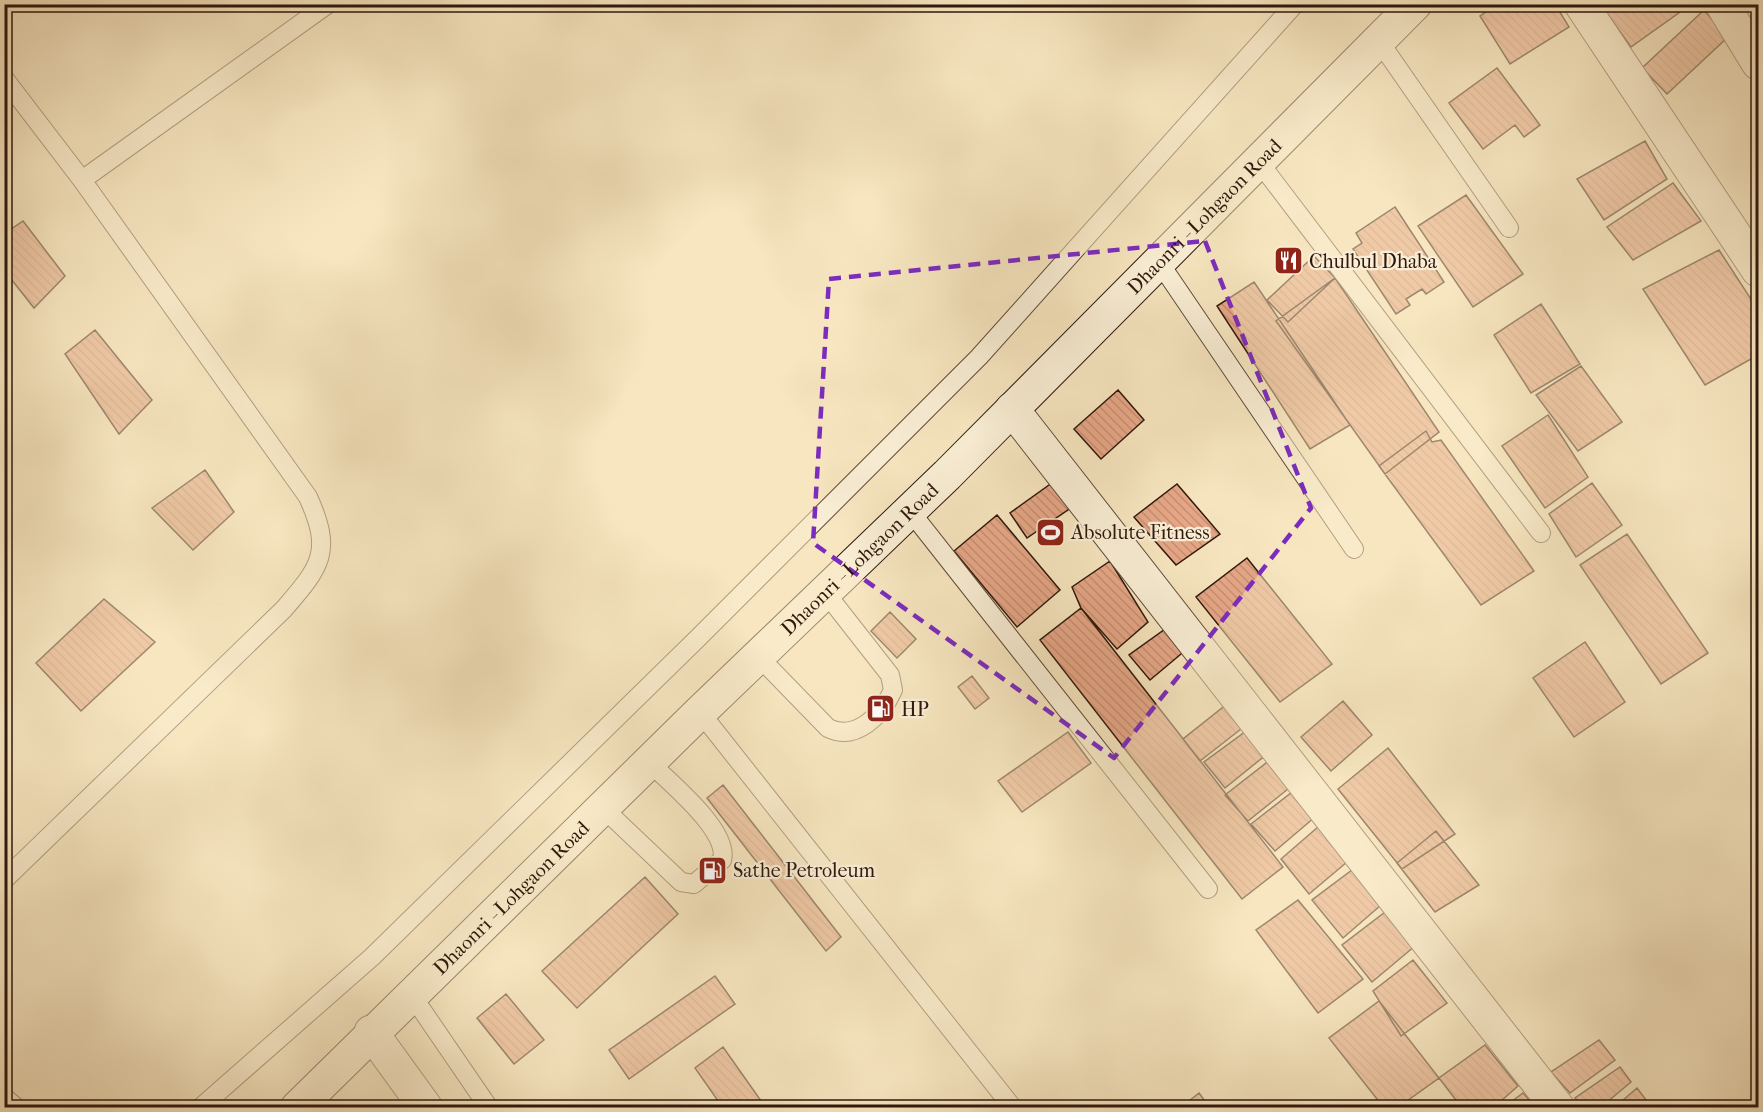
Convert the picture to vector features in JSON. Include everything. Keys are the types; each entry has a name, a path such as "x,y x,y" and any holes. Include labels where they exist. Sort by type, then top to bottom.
{"main road":[{"name":"Dhaonri - Lohgaon Road","path":"297,1107 602,807 910,510 1415,4"},
{"path":"1581,4 1758,270"},
{"path":"1722,4 1758,63"},
{"path":"1012,409 1558,1107"},
{"path":"371,1032 426,1107"}],"lane":[{"path":"82,180 328,4"},
{"path":"200,1107 372,957 698,638 979,357 1295,4"},
{"path":"1379,41 1509,228"},
{"path":"4,78 82,180 308,497 321,526 320,562 284,609 4,880"},
{"path":"1259,162 1541,533"},
{"path":"1159,262 1354,549"},
{"path":"910,510 1208,889"},
{"path":"758,656 828,728 849,734 878,713 893,690 890,675 825,592"},
{"path":"700,712 1013,1107"},
{"path":"602,807 681,882 694,884 722,860 722,844 714,829 649,762"},
{"path":"411,994 489,1107"},
{"path":"4,1097 18,1107"}],"highlighted area":[{"path":"1205,241 1311,508 1114,758 813,543 829,279"}],"building":[{"path":"1498,4 1555,4 1569,27 1510,64 1480,16"},
{"path":"1600,4 1685,4 1687,7 1631,47"},
{"path":"1704,10 1728,37 1667,94 1642,68"},
{"path":"1497,68 1540,125 1524,137 1515,125 1483,149 1449,103"},
{"path":"1645,141 1667,179 1604,220 1577,179"},
{"path":"1673,183 1701,221 1633,260 1607,227"},
{"path":"1466,195 1523,274 1473,307 1418,226"},
{"path":"1395,207 1444,282 1426,294 1422,289 1406,299 1410,305 1396,314 1353,249 1362,243 1356,233"},
{"path":"23,221 65,276 34,308 4,270 4,234"},
{"path":"1719,250 1758,310 1758,355 1705,385 1643,289"},
{"path":"1314,256 1335,278 1288,322 1267,300"},
{"path":"1335,278 1439,432 1385,474 1276,321"},
{"path":"1254,282 1350,425 1310,449 1217,306"},
{"path":"1541,304 1580,364 1531,393 1494,335"},
{"path":"95,330 152,400 119,434 65,354"},
{"path":"1581,366 1622,422 1578,451 1536,395"},
{"path":"1118,390 1144,420 1101,459 1074,429"},
{"path":"1548,415 1588,477 1545,508 1502,446"},
{"path":"1426,431 1432,442 1441,440 1534,571 1481,605 1379,466"},
{"path":"205,470 234,512 193,550 152,508"},
{"path":"1063,475 1081,501 1027,538 1010,513"},
{"path":"1592,483 1622,525 1576,557 1549,514"},
{"path":"1177,484 1220,534 1176,565 1134,517"},
{"path":"997,515 1060,590 1017,627 954,551"},
{"path":"1627,534 1708,653 1661,684 1580,565"},
{"path":"1247,558 1332,664 1280,702 1196,597"},
{"path":"1110,561 1148,622 1117,649 1081,608 1072,587"},
{"path":"104,599 155,642 81,711 36,663"},
{"path":"1081,608 1283,867 1242,899 1040,640"},
{"path":"890,612 916,639 897,658 871,631"},
{"path":"1168,627 1187,649 1150,680 1129,655"},
{"path":"1585,642 1625,702 1574,737 1533,678"},
{"path":"972,676 989,698 975,709 958,687"},
{"path":"1232,700 1250,722 1200,761 1183,739"},
{"path":"1343,701 1372,735 1331,771 1301,737"},
{"path":"1253,726 1272,750 1225,788 1204,762"},
{"path":"1068,732 1091,763 1022,812 998,781"},
{"path":"1388,748 1455,834 1402,869 1338,789"},
{"path":"1275,756 1298,781 1248,821 1225,795"},
{"path":"723,785 841,937 826,951 707,798"},
{"path":"1301,785 1321,812 1275,851 1251,824"},
{"path":"1326,820 1353,857 1309,894 1281,859"},
{"path":"1436,831 1479,885 1435,912 1397,863"},
{"path":"1360,864 1388,899 1343,938 1312,900"},
{"path":"645,877 678,914 577,1008 542,971"},
{"path":"1298,900 1363,979 1318,1013 1256,930"},
{"path":"1393,906 1421,941 1372,982 1342,945"},
{"path":"1413,960 1447,1003 1401,1036 1373,991"},
{"path":"715,976 735,1004 629,1079 609,1050"},
{"path":"506,994 544,1040 514,1064 477,1018"},
{"path":"1379,1001 1439,1078 1397,1108 1384,1108 1329,1038"},
{"path":"1599,1040 1615,1060 1570,1093 1551,1072"},
{"path":"1485,1045 1518,1086 1493,1108 1462,1108 1439,1078"},
{"path":"723,1047 766,1108 723,1108 695,1068"},
{"path":"1620,1067 1631,1082 1600,1108 1583,1108 1575,1098"},
{"path":"1637,1088 1652,1108 1614,1108"},
{"path":"1199,1093 1210,1108 1180,1108"},
{"path":"1523,1093 1536,1108 1503,1108"}],"place":[{"name":"Chulbul Dhaba","path":"1288,261"},
{"name":"Absolute Fitness","path":"1050,532"},
{"name":"HP","path":"880,709"},
{"name":"Sathe Petroleum","path":"712,870"}]}
